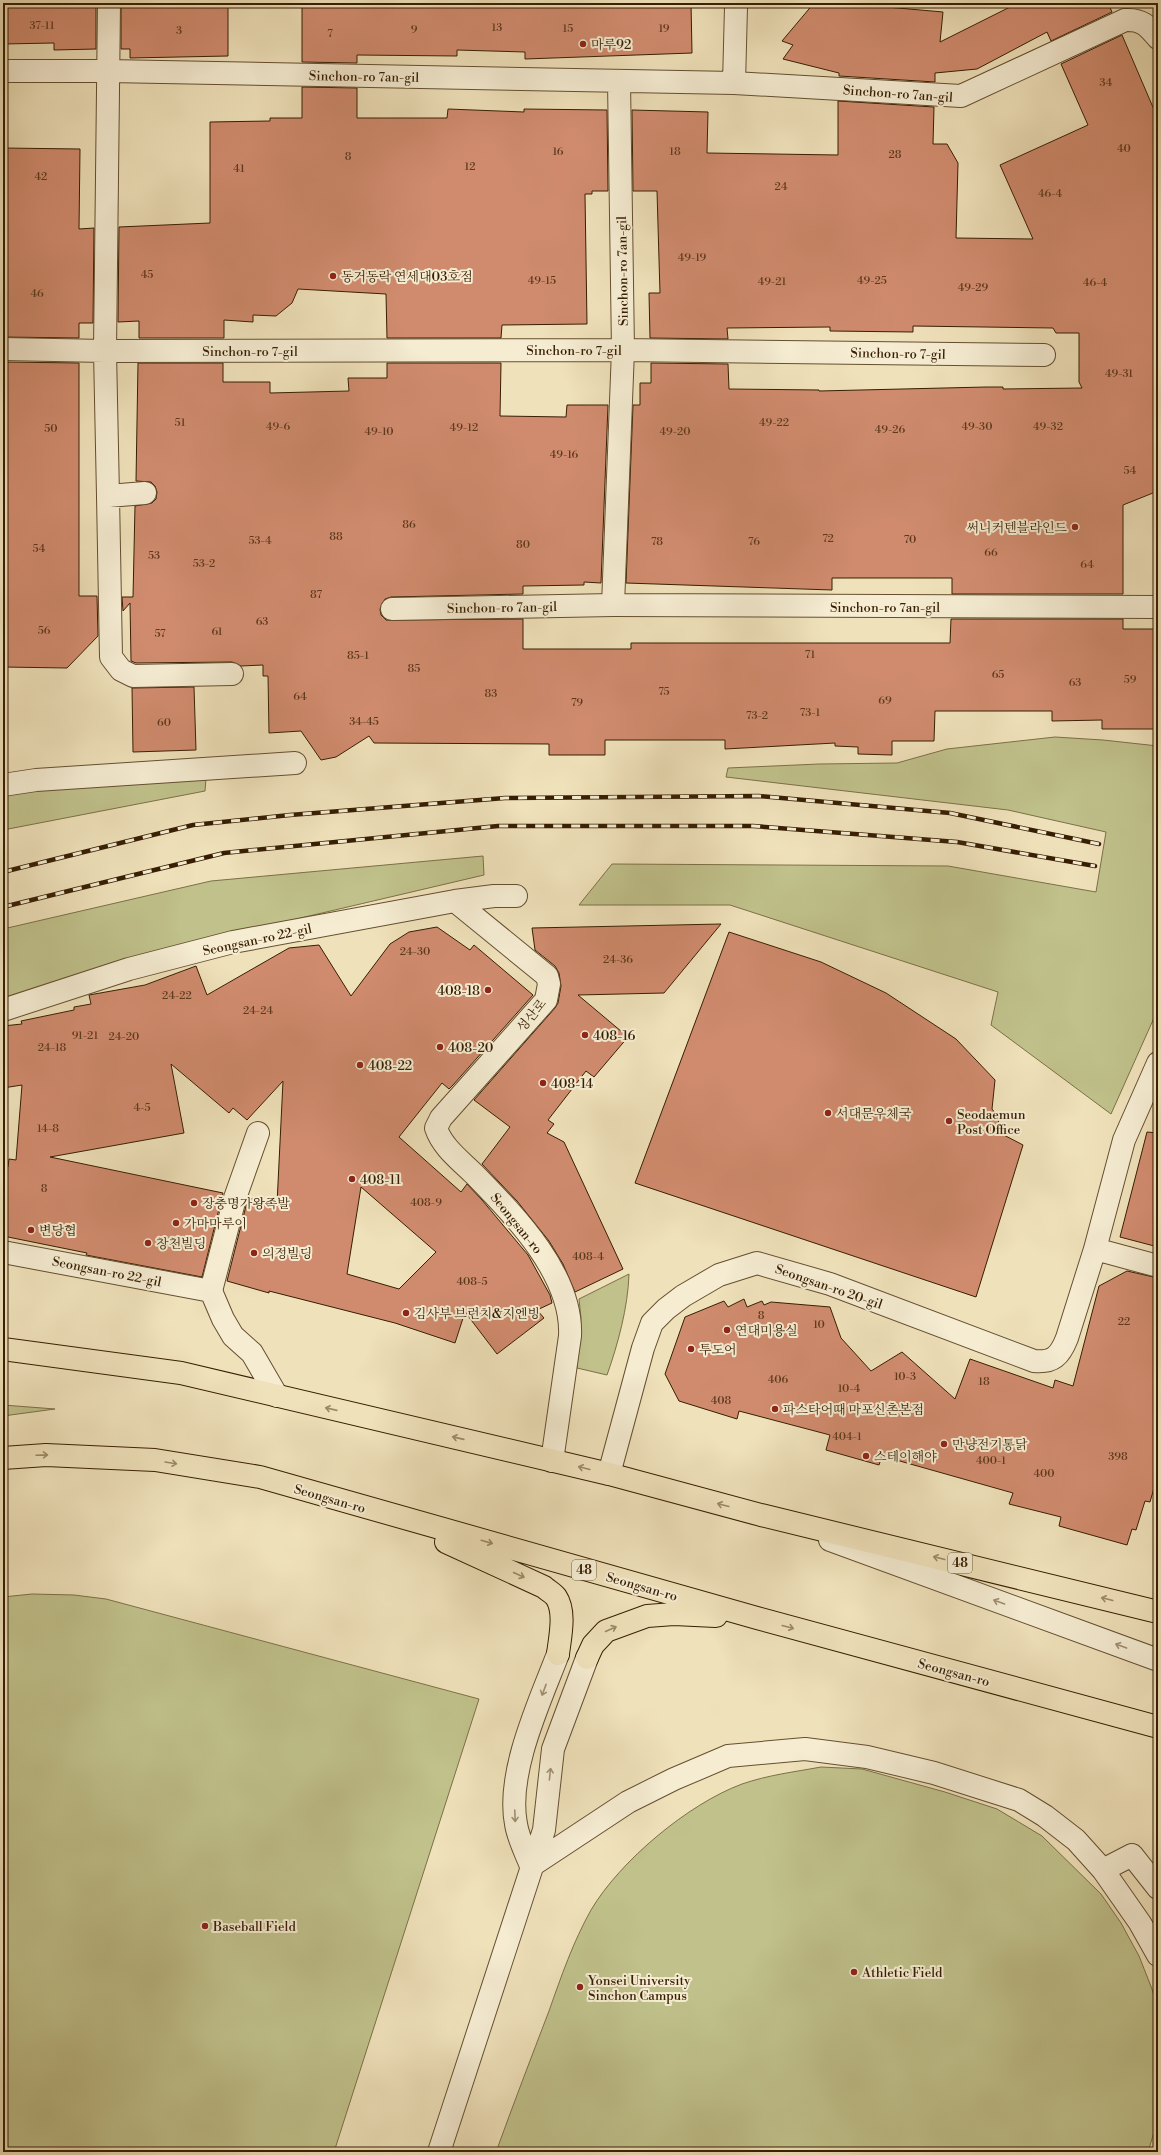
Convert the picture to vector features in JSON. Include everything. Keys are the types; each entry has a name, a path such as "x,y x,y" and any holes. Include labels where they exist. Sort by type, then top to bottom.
{"main road":[{"name":"48","path":"3,1349 181,1373 609,1474 761,1515 1158,1612"},
{"name":"Seongsan-ro","path":"3,1458 46,1454 155,1460 260,1478 757,1618 1158,1727"},
{"path":"381,1513 544,1586 556,1597 560,1607 558,1654"},
{"path":"587,1658 593,1644 606,1630 646,1616 674,1614 757,1618"}],"street":[{"path":"109,3 105,351 111,657 121,670 133,676 232,674"},
{"path":"734,83 737,3"},
{"name":"Sinchon-ro 7an-gil","path":"3,71 108,71 734,83 961,96 1125,20 1137,20 1147,25 1158,38"},
{"name":"Sinchon-ro 7an-gil","path":"613,605 623,350 619,81"},
{"name":"Sinchon-ro 7-gil","path":"3,349 105,351 623,350 1044,355"},
{"path":"108,496 145,493"},
{"name":"Sinchon-ro 7an-gil","path":"392,609 613,605 1158,607"},
{"path":"3,785 36,780 295,763"},
{"name":"Seongsan-ro 22-gil","path":"3,1010 129,969 233,942 455,901 494,896 516,896"},
{"name":"Seongsan-ro","path":"455,901 547,976 549,984 546,1000 441,1118 436,1128 442,1142 500,1201 526,1230 548,1262 566,1302 571,1320 570,1336 552,1461"},
{"name":"Seongsan-ro 20-gil","path":"609,1474 643,1348 652,1323 666,1309 683,1296 719,1275 757,1263 795,1273 1034,1362 1046,1362 1063,1350 1095,1249 1124,1140 1158,1063"},
{"path":"258,1133 235,1198 211,1291 230,1331 237,1341 252,1354 277,1396"},
{"path":"1095,1249 1158,1266"},
{"name":"Seongsan-ro 22-gil","path":"3,1252 211,1291"},
{"path":"761,1515 1158,1660"},
{"path":"531,1866 516,1824 515,1800 521,1753 558,1654"},
{"path":"440,2152 531,1866 544,1830 553,1749 587,1658"},
{"path":"531,1866 628,1802 728,1756 805,1749 867,1757 926,1771 1019,1800 1045,1816 1076,1840 1103,1870 1140,1923 1158,1955"},
{"path":"1103,1870 1132,1855 1158,1888"}],"green space":[{"path":"1055,737 1158,746 1158,1009 1111,1114 991,1025 998,992 730,905 579,905 612,864 948,866 1096,892 1106,832 1008,810 726,777 728,768 819,764 897,763 947,749"},
{"path":"206,779 205,791 3,830 3,793"},
{"path":"483,856 484,875 126,959 3,999 3,929 211,881"},
{"path":"629,1274 627,1299 622,1325 607,1375 577,1368 581,1318 579,1299"},
{"path":"3,1405 55,1409 3,1416"},
{"name":"Baseball Field","path":"32,1594 74,1595 106,1599 479,1699 334,2152 3,2152 3,1597"},
{"name":"Athletic Field","path":"821,1767 862,1769 945,1792 997,1809 1042,1836 1101,1894 1121,1923 1139,1956 1152,1989 1158,2011 1158,2119 1148,2152 496,2152 573,1947 591,1910 619,1872 657,1836 700,1805 721,1793 742,1784 762,1778"}],"building":[{"path":"8,3 96,3 96,49 54,50 54,43 3,44 3,7 8,7"},
{"path":"121,3 228,3 228,56 130,58 130,49 121,49"},
{"path":"302,3 691,3 692,53 525,59 525,52 457,50 457,56 357,55 357,63 302,62"},
{"path":"814,3 865,3 875,6 943,12 940,42 1018,3 1108,3 1112,12 1051,41 1047,32 977,69 935,73 935,82 839,76 839,73 783,59 793,45 782,41"},
{"path":"1122,35 1158,119 1158,491 1123,505 1123,594 952,594 952,578 832,578 832,590 626,583 633,405 640,405 640,383 651,383 651,363 728,364 729,389 819,391 986,387 1003,387 1003,389 1082,388 1079,382 1079,333 1056,333 1053,328 913,326 913,332 830,331 830,327 727,328 728,339 650,338 649,293 660,293 657,191 633,191 632,110 708,112 707,153 838,155 838,101 934,107 933,144 947,144 958,163 956,238 1033,239 1000,165 1088,125 1061,64"},
{"path":"302,87 357,88 357,118 447,118 448,109 524,112 524,109 607,110 608,191 592,191 592,194 585,194 587,324 502,325 501,338 387,338 386,294 298,289 292,303 276,316 253,315 253,322 224,320 224,338 139,338 139,321 118,322 119,227 210,223 210,122 270,121 270,118 302,118"},
{"path":"3,148 80,149 79,229 94,228 93,323 79,323 79,338 3,337"},
{"path":"3,362 79,363 79,596 97,596 98,636 67,668 3,667"},
{"path":"138,363 223,363 223,382 270,382 270,393 349,391 348,378 387,378 387,363 501,363 500,416 566,417 567,405 608,405 601,583 584,582 584,585 523,586 523,594 391,597 385,599 380,609 381,615 386,620 523,619 523,649 631,649 631,643 950,643 951,619 1123,619 1123,629 1158,629 1158,729 1102,729 1102,720 1052,721 1052,711 935,711 934,741 892,741 892,755 858,754 858,747 835,746 835,743 725,749 725,740 605,740 605,755 549,755 549,744 374,743 369,736 336,757 321,760 301,731 269,733 268,676 263,676 263,665 241,666 232,662 136,663 131,661 130,603 123,611 122,597 133,597 135,506 152,503 156,499 157,492 155,486 151,482 136,481"},
{"path":"194,687 196,750 133,752 132,688"},
{"path":"721,924 664,993 578,995 628,1037 594,1077 586,1071 548,1120 554,1124 547,1133 564,1142 623,1269 575,1292 563,1264 549,1241 517,1201 482,1164 510,1127 474,1100 558,1003 561,986 559,973 555,966 535,950 532,928"},
{"path":"437,927 470,950 474,945 533,995 449,1089 442,1083 399,1137 461,1192 467,1184 528,1255 550,1295 552,1303 537,1310 544,1318 497,1354 465,1312 455,1343 395,1323 269,1291 269,1293 227,1281 248,1198 277,1204 283,1081 247,1120 233,1108 229,1113 171,1064 184,1133 50,1157 223,1193 202,1277 86,1255 87,1253 3,1236 3,1166 8,1167 9,1159 16,1160 22,1085 3,1088 3,1026 22,1024 21,1021 74,1010 74,1007 91,1004 89,995 145,985 196,966 207,995 289,948 319,945 351,996 390,944 409,932","holes":["361,1187 436,1252 399,1289 347,1274"]},
{"name":"서대문우체국","path":"729,932 821,962 886,993 956,1039 995,1080 992,1109 998,1117 1000,1133 1023,1145 976,1297 635,1183"},
{"path":"1147,1132 1158,1133 1158,1247 1120,1237"},
{"path":"1127,1271 1158,1278 1158,1474 1150,1502 1145,1501 1136,1530 1132,1529 1127,1545 1059,1526 1061,1517 1009,1504 1013,1493 882,1456 879,1465 826,1450 830,1435 739,1411 737,1419 679,1401 665,1374 685,1317 724,1301 728,1307 744,1299 747,1307 762,1301 764,1305 771,1302 830,1307 841,1338 871,1371 902,1352 955,1399 970,1359 1053,1388 1055,1380 1073,1386 1099,1286"}],"railway":[{"path":"3,872 193,825 290,815 505,798 759,796 950,813 1099,844"},
{"path":"3,907 224,853 498,826 753,826 957,842 1095,866"}],"place":[{"name":"마루92","path":"583,44"},
{"name":"동거동락 연세대03호점","path":"333,276"},
{"name":"써니커텐블라인드","path":"1075,527"},
{"name":"408-18","path":"488,990"},
{"name":"408-16","path":"585,1035"},
{"name":"408-20","path":"440,1047"},
{"name":"408-22","path":"360,1065"},
{"name":"408-14","path":"543,1083"},
{"name":"서대문우체국","path":"828,1113"},
{"name":"Seodaemun Post Office","path":"949,1121"},
{"name":"408-11","path":"352,1179"},
{"name":"장충명가왕족발","path":"194,1203"},
{"name":"가마마루이","path":"176,1223"},
{"name":"변당협","path":"31,1230"},
{"name":"창천빌딩","path":"148,1243"},
{"name":"의정빌딩","path":"254,1253"},
{"name":"김사부 브런치&지엔빙","path":"406,1313"},
{"name":"연대미용실","path":"727,1330"},
{"name":"투도어","path":"691,1349"},
{"name":"파스타어때 마포신촌본점","path":"775,1409"},
{"name":"만냥전기통닭","path":"944,1444"},
{"name":"스테이해야","path":"866,1456"},
{"name":"Baseball Field","path":"205,1926"},
{"name":"Athletic Field","path":"854,1972"},
{"name":"Yonsei University Sinchon Campus","path":"580,1987"}]}
